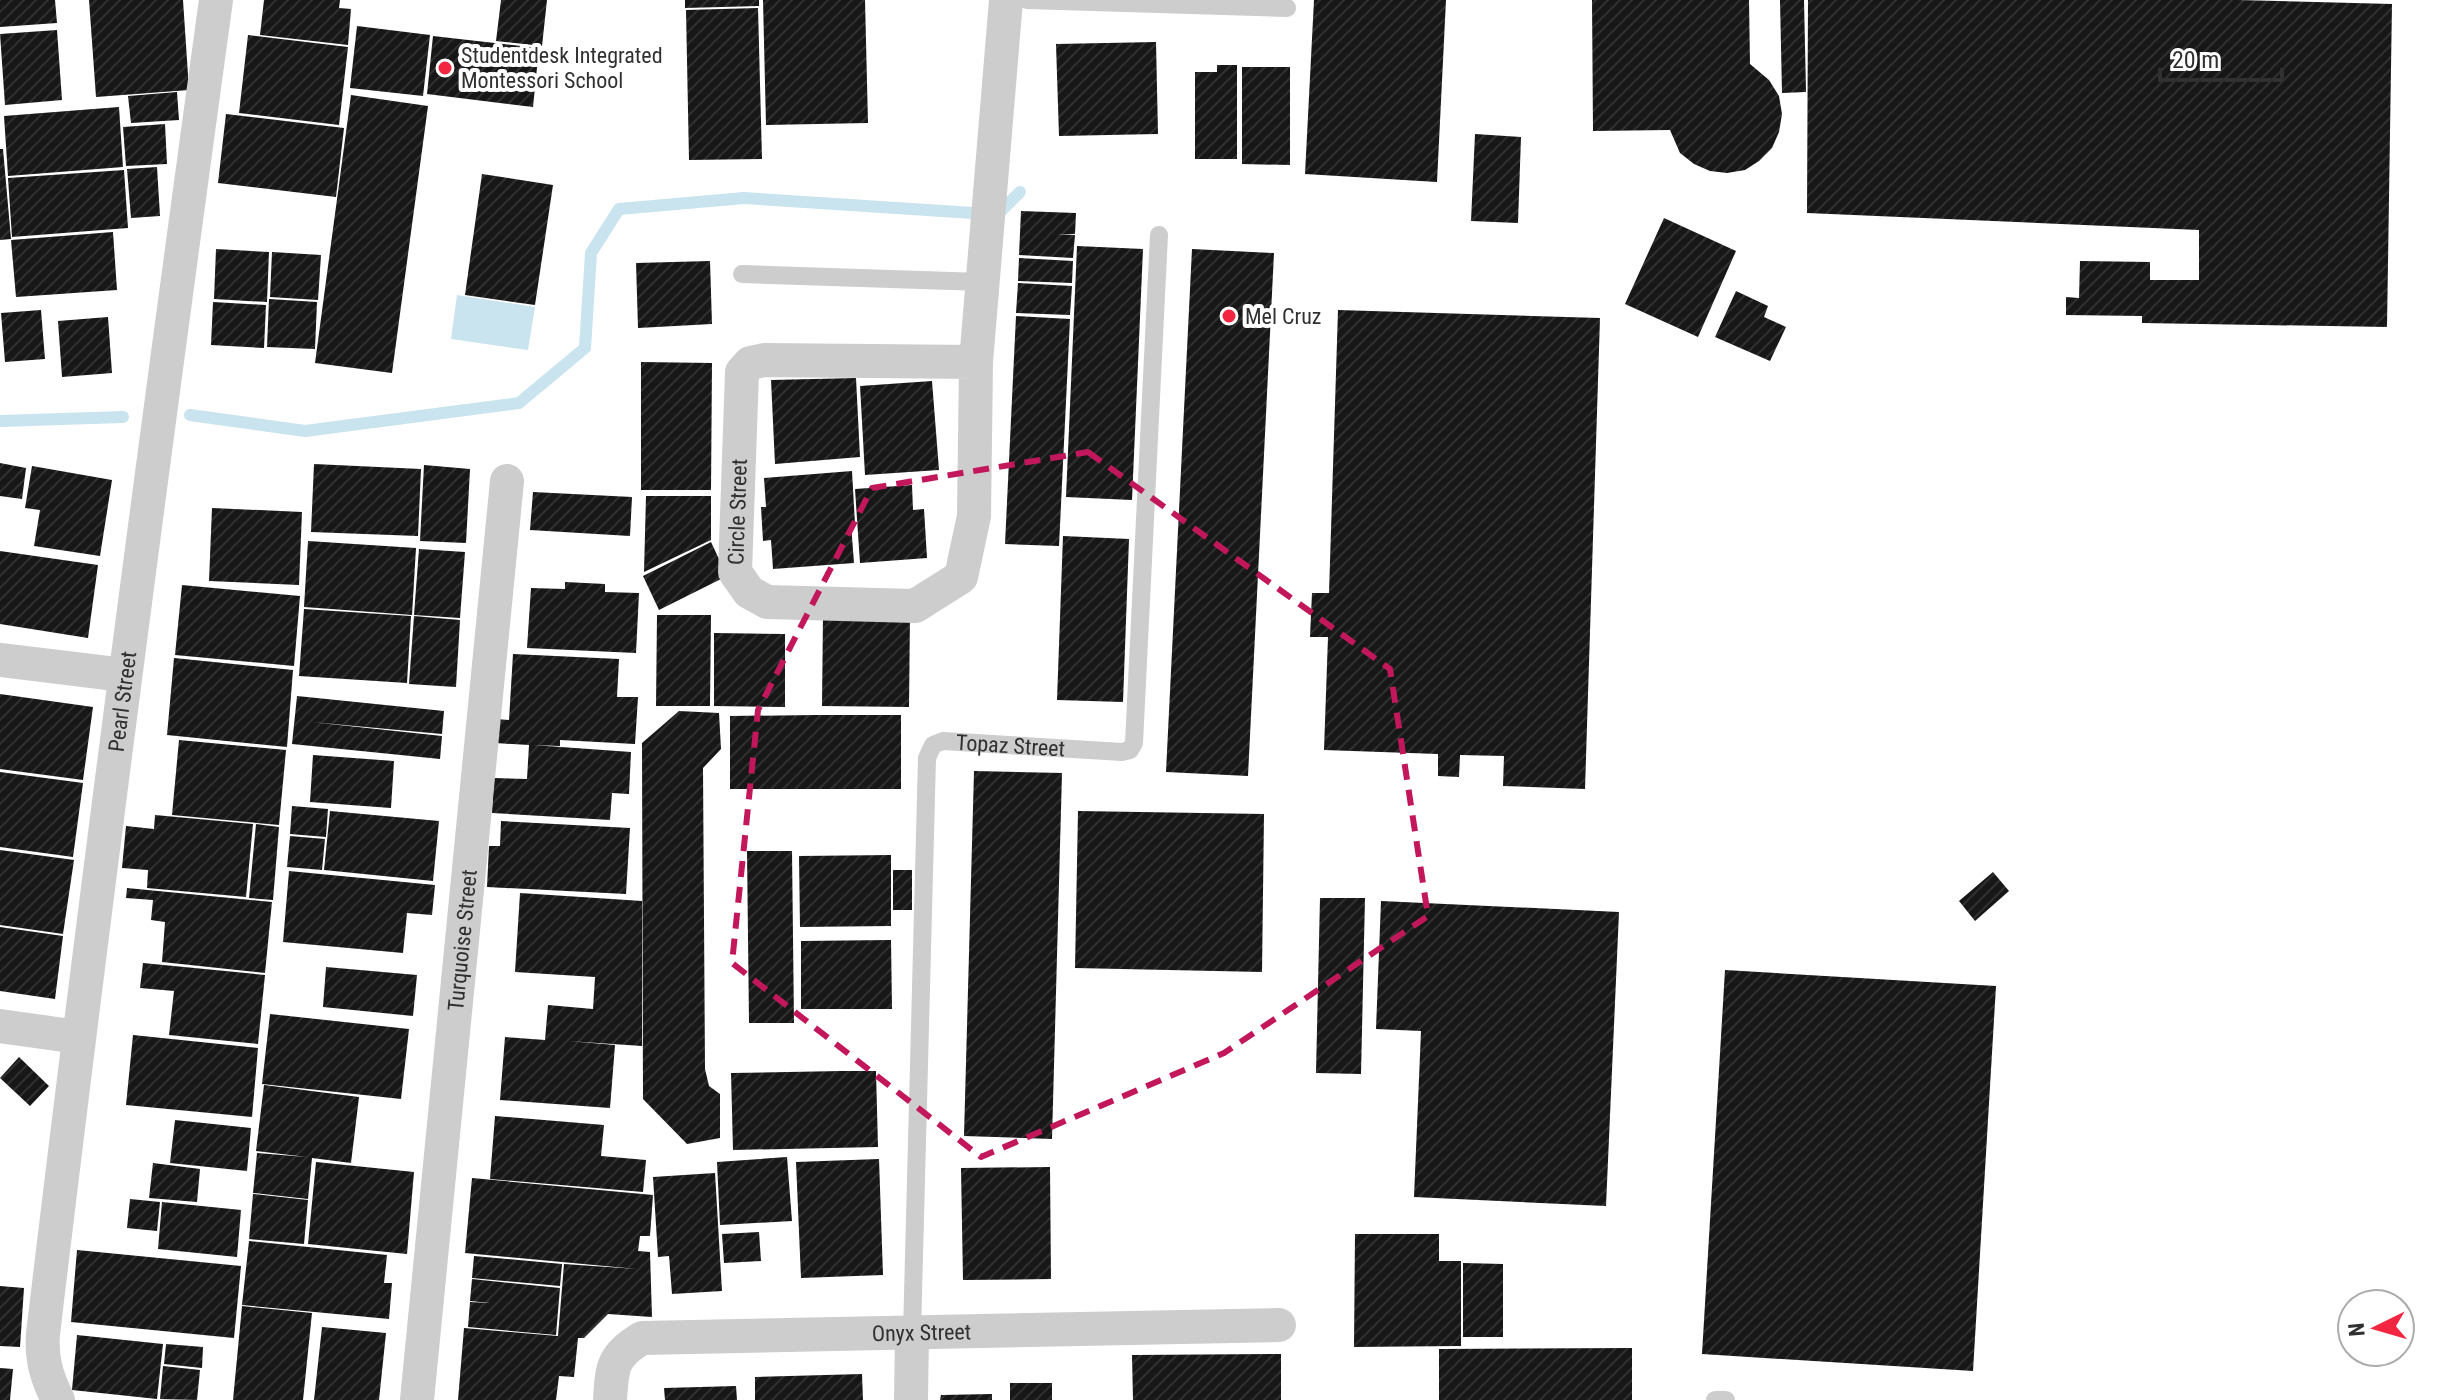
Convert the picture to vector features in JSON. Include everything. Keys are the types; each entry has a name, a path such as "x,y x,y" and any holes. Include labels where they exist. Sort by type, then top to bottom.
{"street":[{"name":"Pearl Street","path":"58,1400 46,1373 42,1349 124,675 216,0"},
{"name":"Circle Street","path":"976,362 764,360 750,363 742,372 735,572 749,592 767,602 915,606 961,577 974,516 976,362 1006,0"},
{"name":"Turquoise Street","path":"417,1400 507,481"},
{"path":"0,660 124,675"},
{"path":"0,1026 78,1037"},
{"name":"Onyx Street","path":"610,1400 612,1367 624,1349 642,1338 1279,1325"},
{"name":"Topaz Street","path":"911,1400 912,1333"}],"lane":[{"path":"1027,0 1287,8"},
{"name":"Topaz Street","path":"912,1333 927,758 933,745 943,741 1122,752 1130,750 1134,743 1159,235"},
{"path":"742,274 982,282"},
{"path":"1715,1400 1726,1400"}],"highlighted area":[{"path":"1088,452 1390,669 1428,916 1224,1053 981,1157 732,963 758,710 872,488"}],"water":[{"path":"457,295 535,307 528,350 451,339"}],"building":[{"path":"0,0 55,0 57,23 0,27"},
{"path":"89,0 183,0 189,90 96,97"},
{"path":"264,0 340,0 339,8 351,9 348,45 260,35"},
{"path":"501,0 547,0 542,46 496,41"},
{"path":"685,0 759,0 759,6 685,8"},
{"path":"763,0 865,0 868,123 766,125"},
{"path":"1314,0 1446,0 1437,182 1305,174"},
{"path":"1592,0 1749,0 1750,64 1769,80 1779,96 1782,114 1772,148 1745,170 1727,173 1710,171 1694,164 1680,153 1670,130 1593,131"},
{"path":"1780,0 1804,0 1806,92 1782,93"},
{"path":"1808,0 2238,0 2392,4 2387,327 2142,323 2142,316 2066,315 2066,297 2079,298 2080,261 2150,262 2150,280 2199,280 2199,230 1807,213"},
{"path":"758,8 762,159 689,160 686,10"},
{"path":"357,26 430,35 423,96 350,88"},
{"path":"57,30 62,100 5,105 0,34"},
{"path":"248,35 348,47 339,125 239,113"},
{"path":"433,36 539,48 533,107 427,94"},
{"path":"1156,42 1158,134 1059,136 1056,44"},
{"path":"1217,65 1237,65 1237,159 1195,159 1195,72 1217,72"},
{"path":"1242,67 1290,67 1290,165 1242,164"},
{"path":"177,92 179,120 131,123 128,96"},
{"path":"351,95 428,106 392,373 315,363"},
{"path":"119,107 123,167 8,176 4,116"},
{"path":"226,114 344,128 336,197 218,183"},
{"path":"165,124 167,164 126,166 123,127"},
{"path":"1475,134 1521,137 1518,223 1471,221"},
{"path":"0,149 3,149 11,239 0,240"},
{"path":"157,167 160,216 131,218 127,169"},
{"path":"124,170 128,228 12,237 8,178"},
{"path":"482,174 553,185 535,305 465,295"},
{"path":"1021,211 1076,213 1075,234 1057,234 1075,235 1073,258 1019,255"},
{"path":"1664,218 1736,251 1698,337 1625,304"},
{"path":"113,232 117,290 16,297 11,240"},
{"path":"1077,246 1143,249 1132,500 1066,497"},
{"path":"216,249 269,252 267,302 214,299"},
{"path":"1192,249 1274,253 1248,776 1166,772"},
{"path":"272,252 321,255 318,300 270,297"},
{"path":"1019,258 1073,261 1072,283 1018,281"},
{"path":"710,261 712,324 638,328 636,263"},
{"path":"1018,283 1072,286 1070,315 1016,313"},
{"path":"1736,291 1768,306 1764,317 1786,327 1770,361 1715,337"},
{"path":"269,299 317,302 315,349 267,347"},
{"path":"213,302 266,305 264,348 211,345"},
{"path":"41,310 45,359 5,362 1,313"},
{"path":"1338,310 1600,318 1585,789 1503,786 1504,756 1460,755 1459,777 1438,776 1438,754 1324,750 1328,637 1310,637 1312,593 1329,593"},
{"path":"1016,316 1070,319 1059,546 1005,544"},
{"path":"108,317 112,373 62,377 58,321"},
{"path":"641,362 712,363 711,490 641,490"},
{"path":"856,378 860,457 775,464 771,380"},
{"path":"932,381 939,470 865,475 860,386"},
{"path":"0,463 26,468 22,499 0,496"},
{"path":"314,464 421,469 418,536 311,532"},
{"path":"424,465 470,469 466,543 420,541"},
{"path":"32,466 112,480 100,556 34,546 40,510 25,508"},
{"path":"852,471 854,563 773,569 771,540 763,541 761,507 766,507 764,478"},
{"path":"912,485 913,510 924,509 927,558 860,563 855,489"},
{"path":"533,492 632,497 630,536 530,530"},
{"path":"646,496 711,496 711,540 644,572"},
{"path":"212,508 302,512 299,585 209,581"},
{"path":"1063,536 1129,539 1123,702 1057,700"},
{"path":"308,541 416,548 412,615 304,607"},
{"path":"711,542 727,576 659,610 643,576"},
{"path":"419,549 465,552 460,618 414,615"},
{"path":"0,551 98,565 88,638 0,624"},
{"path":"565,582 605,584 605,592 639,593 636,653 527,648 531,588 565,589"},
{"path":"182,585 300,596 294,666 175,655"},
{"path":"304,609 411,616 407,683 299,676"},
{"path":"823,614 910,614 909,707 822,706"},
{"path":"657,615 711,615 710,706 656,706"},
{"path":"414,616 460,620 456,687 409,684"},
{"path":"714,633 785,634 785,707 714,706"},
{"path":"513,654 619,659 617,697 638,697 635,744 560,740 560,746 533,745 631,752 629,794 612,793 610,820 492,813 494,778 527,779 529,745 495,743 496,719 509,720"},
{"path":"174,658 293,670 287,747 167,735"},
{"path":"0,694 93,707 83,780 0,769"},
{"path":"297,696 444,711 442,734 311,722 442,736 440,759 292,744"},
{"path":"679,711 719,713 721,749 703,768 705,1069 709,1086 720,1094 720,1138 687,1144 643,1099 642,743"},
{"path":"901,715 901,789 730,789 730,716"},
{"path":"179,740 286,750 279,825 172,815"},
{"path":"313,755 394,761 391,808 310,802"},
{"path":"974,771 1062,773 1052,1139 964,1136"},
{"path":"0,772 83,783 73,857 0,847"},
{"path":"292,806 328,809 326,837 290,834"},
{"path":"330,811 439,821 433,881 324,870"},
{"path":"1078,811 1264,814 1262,972 1075,968"},
{"path":"155,815 253,824 246,897 147,888 148,870 122,868 126,826 154,829"},
{"path":"501,821 630,828 626,894 487,887 489,846 500,846"},
{"path":"256,824 279,827 273,900 249,898"},
{"path":"290,836 325,839 322,870 287,867"},
{"path":"0,850 74,860 63,934 0,925"},
{"path":"747,851 792,851 794,1023 749,1023"},
{"path":"891,855 891,926 800,927 799,856"},
{"path":"893,870 912,870 912,910 893,910"},
{"path":"289,871 435,885 432,915 407,913 403,953 283,942"},
{"path":"1993,872 2009,891 1975,921 1959,901"},
{"path":"127,888 272,902 265,973 162,962 165,922 151,920 153,900 126,898"},
{"path":"520,893 642,901 642,1046 568,1041 615,1045 610,1108 500,1100 505,1037 545,1040 548,1005 593,1009 595,977 515,972"},
{"path":"1320,898 1365,898 1361,1074 1316,1073"},
{"path":"1381,901 1619,912 1606,1206 1414,1197 1421,1031 1376,1029"},
{"path":"0,927 63,936 55,999 0,991"},
{"path":"891,940 892,1009 801,1009 801,941"},
{"path":"143,963 265,975 258,1044 169,1035 174,991 140,988"},
{"path":"326,967 417,975 413,1016 323,1007"},
{"path":"1725,970 1996,986 1973,1371 1702,1354"},
{"path":"270,1014 409,1029 401,1099 262,1084"},
{"path":"133,1035 258,1048 252,1117 126,1105"},
{"path":"19,1057 49,1086 30,1106 0,1078"},
{"path":"876,1071 878,1147 733,1150 731,1073"},
{"path":"264,1085 359,1097 351,1163 312,1158 308,1199 253,1193 257,1153 307,1157 256,1151"},
{"path":"495,1116 604,1125 601,1156 646,1160 643,1192 490,1179"},
{"path":"175,1120 251,1128 247,1171 170,1163"},
{"path":"787,1157 792,1221 720,1225 717,1162"},
{"path":"879,1159 883,1275 801,1278 796,1162"},
{"path":"316,1162 414,1172 407,1254 308,1244"},
{"path":"153,1163 200,1169 197,1202 149,1198"},
{"path":"1050,1167 1051,1279 963,1280 961,1168"},
{"path":"715,1173 722,1291 672,1294 669,1256 658,1257 653,1177"},
{"path":"472,1178 653,1195 650,1236 640,1236 638,1251 650,1252 652,1317 608,1314 584,1338 578,1338 574,1377 559,1376 556,1400 458,1400 464,1328 558,1336 564,1264 637,1269 465,1253"},
{"path":"253,1194 308,1200 304,1244 249,1239"},
{"path":"130,1199 160,1202 157,1231 127,1228"},
{"path":"162,1202 241,1210 237,1257 158,1249"},
{"path":"759,1232 761,1261 724,1263 722,1234"},
{"path":"1355,1234 1439,1234 1439,1261 1461,1261 1461,1346 1354,1347"},
{"path":"249,1241 387,1255 384,1283 392,1283 389,1319 242,1305"},
{"path":"77,1250 241,1266 234,1338 71,1322"},
{"path":"474,1256 562,1264 560,1286 472,1278"},
{"path":"1463,1263 1503,1264 1503,1337 1463,1337"},
{"path":"472,1279 560,1288 556,1335 468,1327 470,1302 490,1303 470,1301"},
{"path":"0,1286 24,1288 20,1347 0,1346"},
{"path":"242,1306 312,1313 303,1400 233,1400"},
{"path":"322,1327 386,1333 379,1400 314,1400"},
{"path":"77,1335 163,1344 157,1399 72,1390"},
{"path":"166,1344 203,1347 202,1368 164,1364"},
{"path":"1632,1348 1632,1400 1439,1400 1439,1349"},
{"path":"1281,1354 1281,1400 1133,1400 1132,1355"},
{"path":"163,1366 200,1370 197,1400 160,1399"},
{"path":"0,1368 13,1369 10,1400 0,1400"},
{"path":"862,1374 863,1400 755,1400 755,1377"},
{"path":"1010,1383 1052,1383 1052,1400 1010,1400"},
{"path":"736,1386 737,1400 665,1400 664,1388"},
{"path":"992,1394 992,1400 940,1400 941,1395"}],"waterway":[{"path":"997,215 1020,192"},
{"path":"190,415 305,431 519,403 585,348 591,253 619,209 744,198 973,213"},
{"path":"0,421 123,417"}],"place":[{"name":"Studentdesk Integrated Montessori School","path":"445,68"},
{"name":"Mel Cruz","path":"1229,316"}]}
